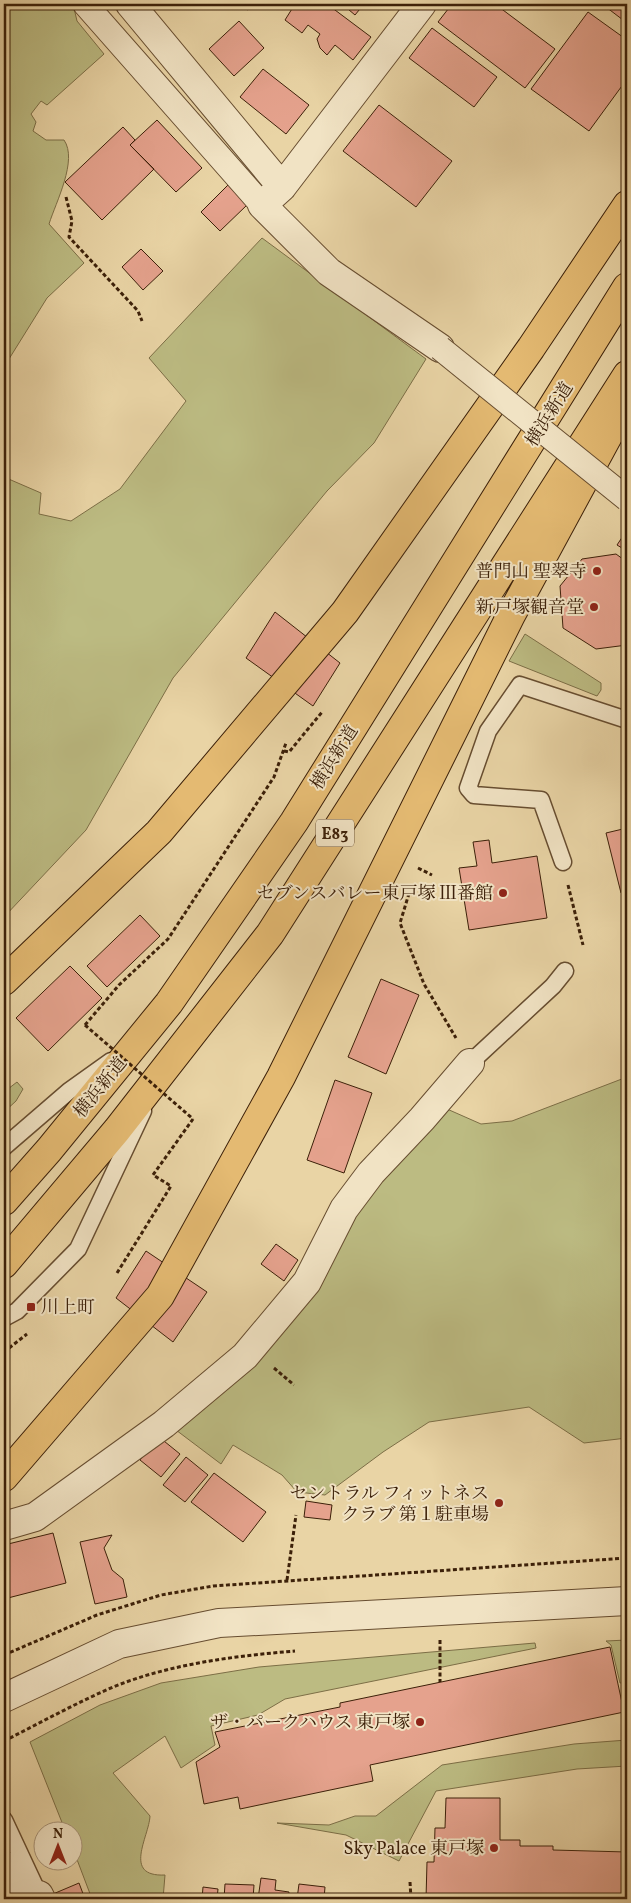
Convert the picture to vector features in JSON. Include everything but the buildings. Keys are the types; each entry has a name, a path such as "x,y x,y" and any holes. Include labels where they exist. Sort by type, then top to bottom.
{"highway":[{"path":"4,981 159,832 345,612 531,348 627,205"},
{"name":"横浜新道","path":"4,1200 49,1150 168,1003 294,822 627,287"},
{"name":"E83","path":"4,1264 157,1079 270,934 627,375"},
{"path":"6,1476 160,1296 282,1077 511,615 627,401"}],"street":[{"path":"130,4 282,187"},
{"path":"262,205 282,187 422,4"},
{"path":"94,8 262,205 329,272 440,348 627,499"},
{"path":"4,1526 35,1517 164,1424 245,1356 307,1282 344,1209 371,1173 422,1119 470,1063"},
{"path":"4,1698 119,1644 219,1623 627,1600"},
{"path":"4,1865 33,1898"}],"lane":[{"path":"563,862 541,800 474,794 468,788 488,731 520,685 627,720"},
{"path":"470,1063 553,986 566,971"},
{"path":"4,1147 69,1091 136,1044"},
{"path":"4,1318 17,1311 78,1249 157,1079"},
{"path":"4,1820 33,1898"}],"path":[{"path":"66,197 72,221 69,238 138,310 142,321"},
{"path":"284,751 289,752 323,711"},
{"path":"118,1273 171,1186 154,1175 193,1119 85,1025 119,985 168,939 274,777 286,744"},
{"path":"414,877 417,868 432,875"},
{"path":"411,886 400,923 424,984 470,1063"},
{"path":"571,896 584,945"},
{"path":"287,1580 296,1515"},
{"path":"430,1640 440,1639 440,1682"},
{"path":"4,1741 113,1687 155,1673 202,1662 256,1654 304,1650"},
{"path":"410,1882 411,1899"}],"shaded area":[{"path":"4,4 73,4 77,21 104,54 47,105 41,101 31,114 36,122 33,131 46,140 64,140 68,148 67,170 49,224 84,263 47,298 4,367"},
{"path":"262,238 426,359 374,443 327,491 173,678 86,830 4,917 4,477 41,493 39,514 71,521 120,489 186,401 149,358"},
{"path":"525,634 601,683 601,690 597,696 509,661"},
{"path":"627,1077 627,1438 584,1443 529,1407 429,1422 383,1452 325,1495 297,1492 282,1475 233,1445 221,1464 172,1427 348,1218 447,1109 481,1124 512,1121"},
{"path":"17,1082 23,1089 16,1101 4,1112 4,1092"},
{"path":"627,1640 627,1682 620,1683 611,1645 606,1641"},
{"path":"535,1643 536,1648 285,1699 258,1715 211,1726 215,1745 181,1768 165,1736 113,1773 150,1816 141,1854 141,1863 144,1870 152,1874 165,1875 163,1899 92,1899 81,1870 82,1820 61,1820 30,1742 100,1705 161,1683 259,1667"},
{"path":"627,1740 627,1766 577,1769 436,1791 399,1861 346,1835 277,1823 329,1825 355,1816 376,1816 442,1765 574,1744"}],"place":[{"name":"普門山 聖翠寺","path":"597,571"},
{"name":"新戸塚観音堂","path":"594,607"},
{"name":"セブンスバレー東戸塚 Ⅲ番館","path":"503,893"},
{"name":"川上町","path":"31,1307"},
{"name":"セントラル フィットネス クラブ 第１駐車場","path":"499,1503"},
{"name":"ザ・パークハウス 東戸塚","path":"420,1722"},
{"name":"Sky Palace 東戸塚","path":"494,1848"}]}
